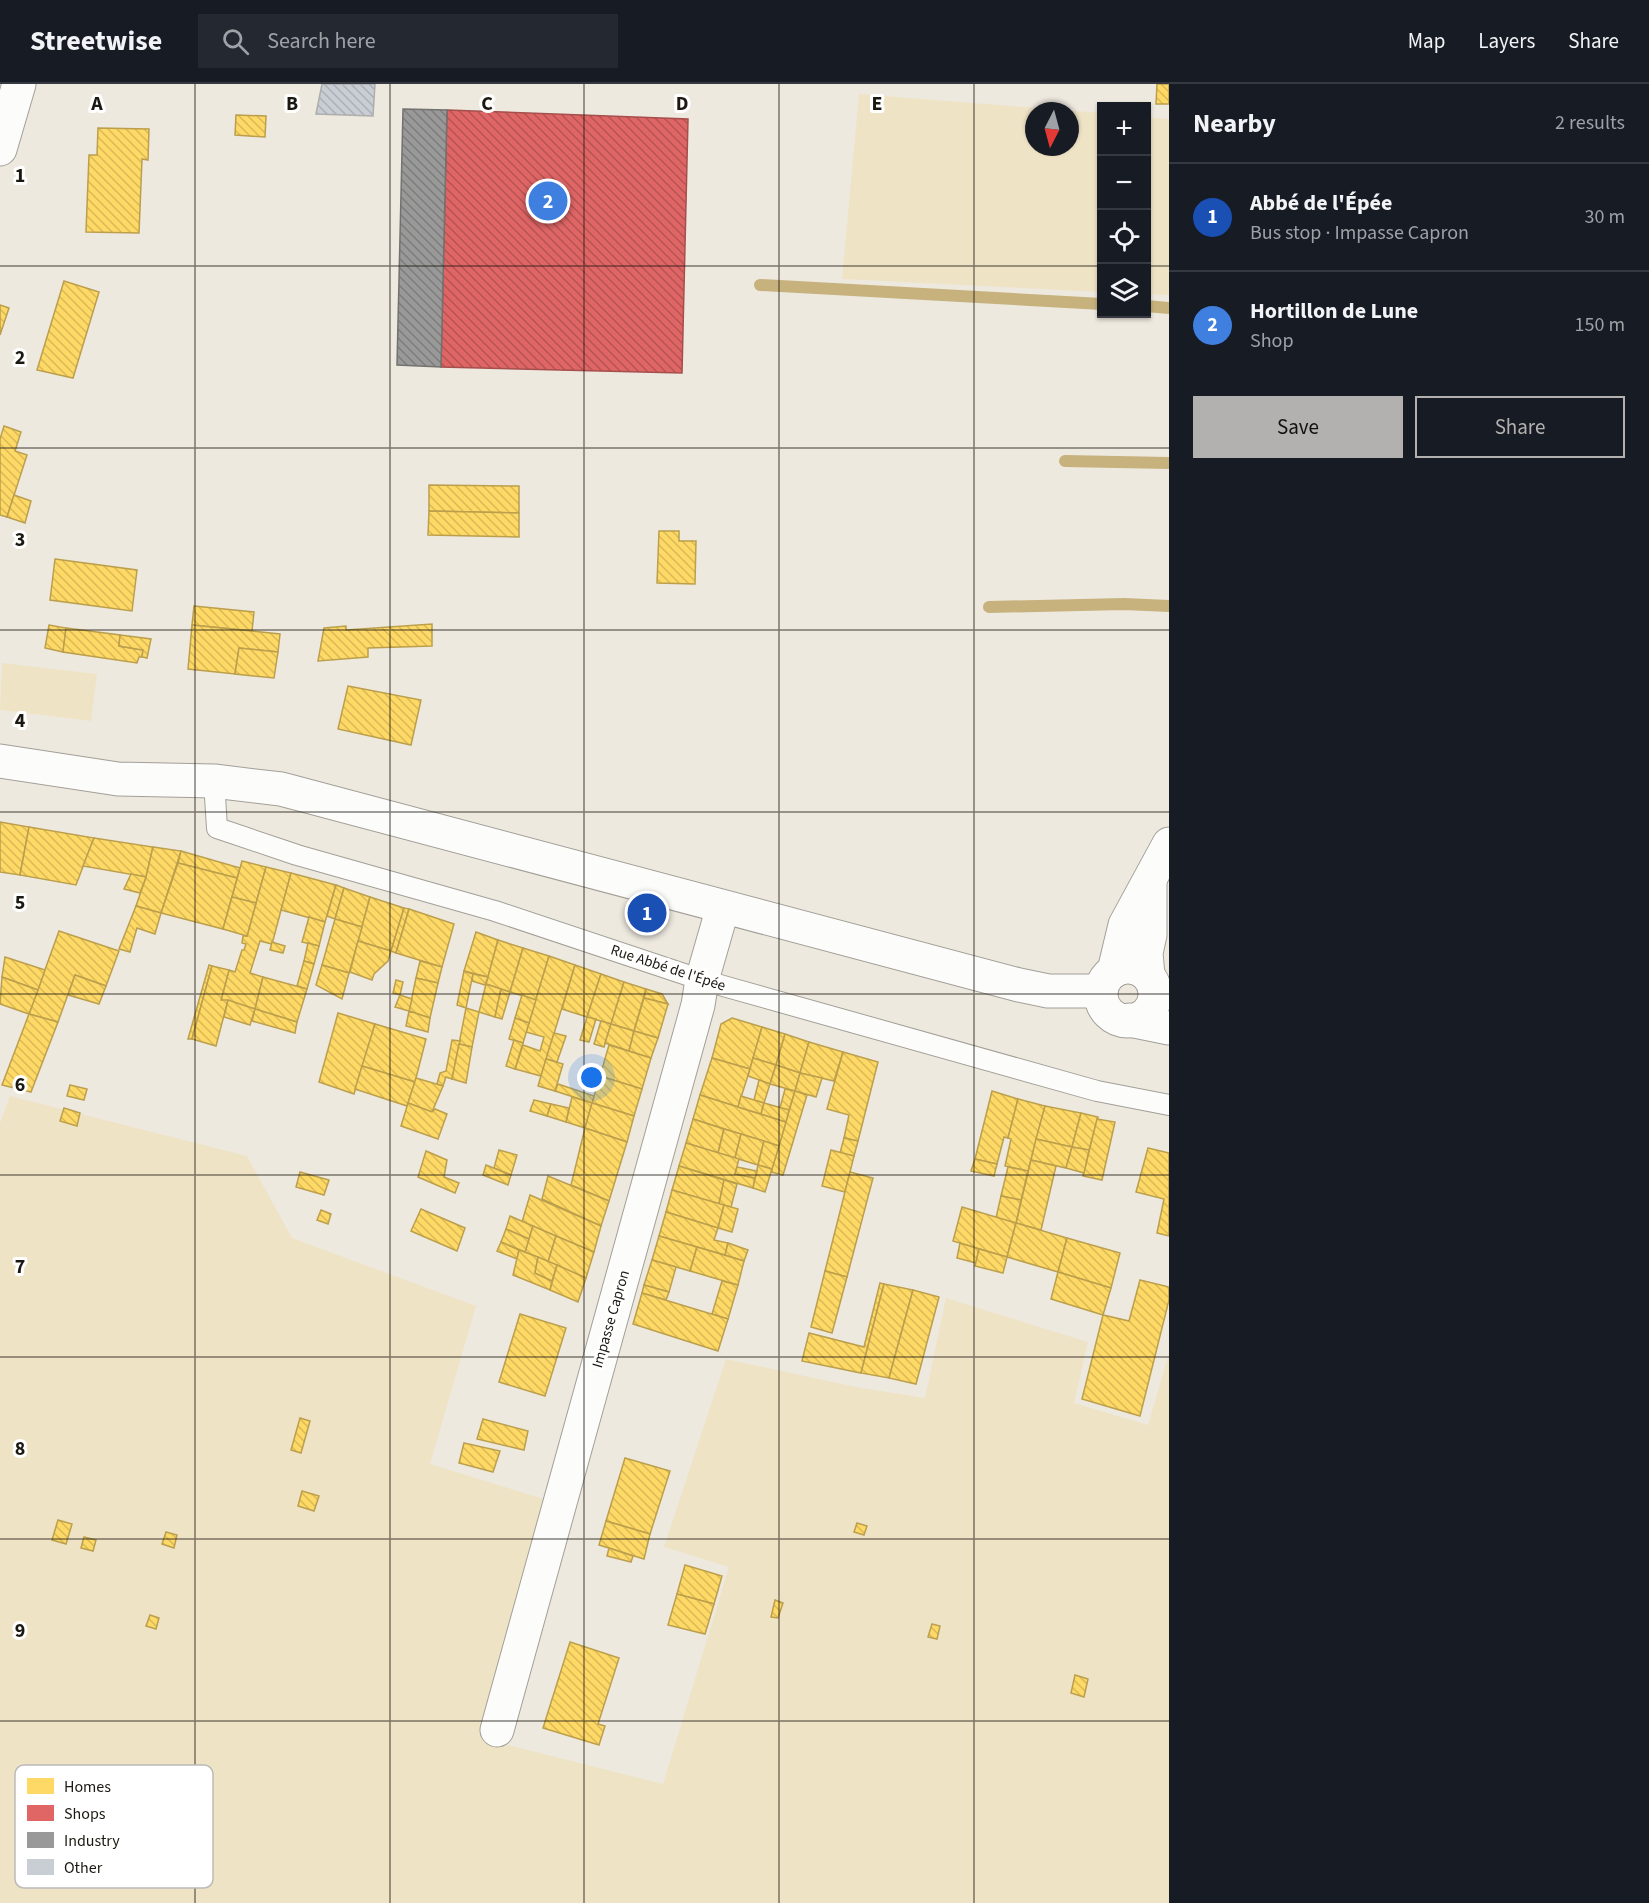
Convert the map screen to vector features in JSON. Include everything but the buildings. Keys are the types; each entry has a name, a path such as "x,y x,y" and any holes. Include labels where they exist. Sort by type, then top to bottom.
{"street":[{"path":"0,149 19,84"},
{"path":"0,761 118,778 214,781 281,789 1048,991 1108,981 1132,967 1141,970 1156,984"},
{"path":"1169,844 1125,925 1102,1000 1106,1009 1121,1020 1169,1028"},
{"path":"1130,1020 1145,1014 1151,1008 1154,1000 1156,984 1146,952 1150,935 1150,876"},
{"name":"Impasse Capron","path":"496,1730 695,1017 702,980 723,907"}],"lane":[{"name":"Rue Abbé de l'Épée","path":"214,781 217,828 297,855 495,911 702,980 1097,1090 1169,1105"}],"shaded area":[{"path":"859,94 1025,107 1025,156 1079,156 1079,111 1097,113 1097,292 842,279"},
{"path":"1151,117 1169,119 1169,295 1151,294"},
{"path":"2,663 97,674 91,721 0,710"},
{"path":"10,1096 247,1156 292,1238 476,1306 430,1464 547,1500 484,1739 663,1784 729,1567 664,1547 726,1359 856,1387 925,1398 946,1298 1088,1342 1074,1403 1148,1425 1169,1353 1169,1903 0,1903 0,1123"}],"waterway":[{"path":"760,285 1097,304"},
{"path":"1151,306 1169,308"},
{"path":"1065,461 1169,463"},
{"path":"989,607 1124,604 1169,606"}],"place":[{"name":"Hortillon de Lune","path":"548,201"},
{"name":"Abbé de l'Épée","path":"647,913"}]}
